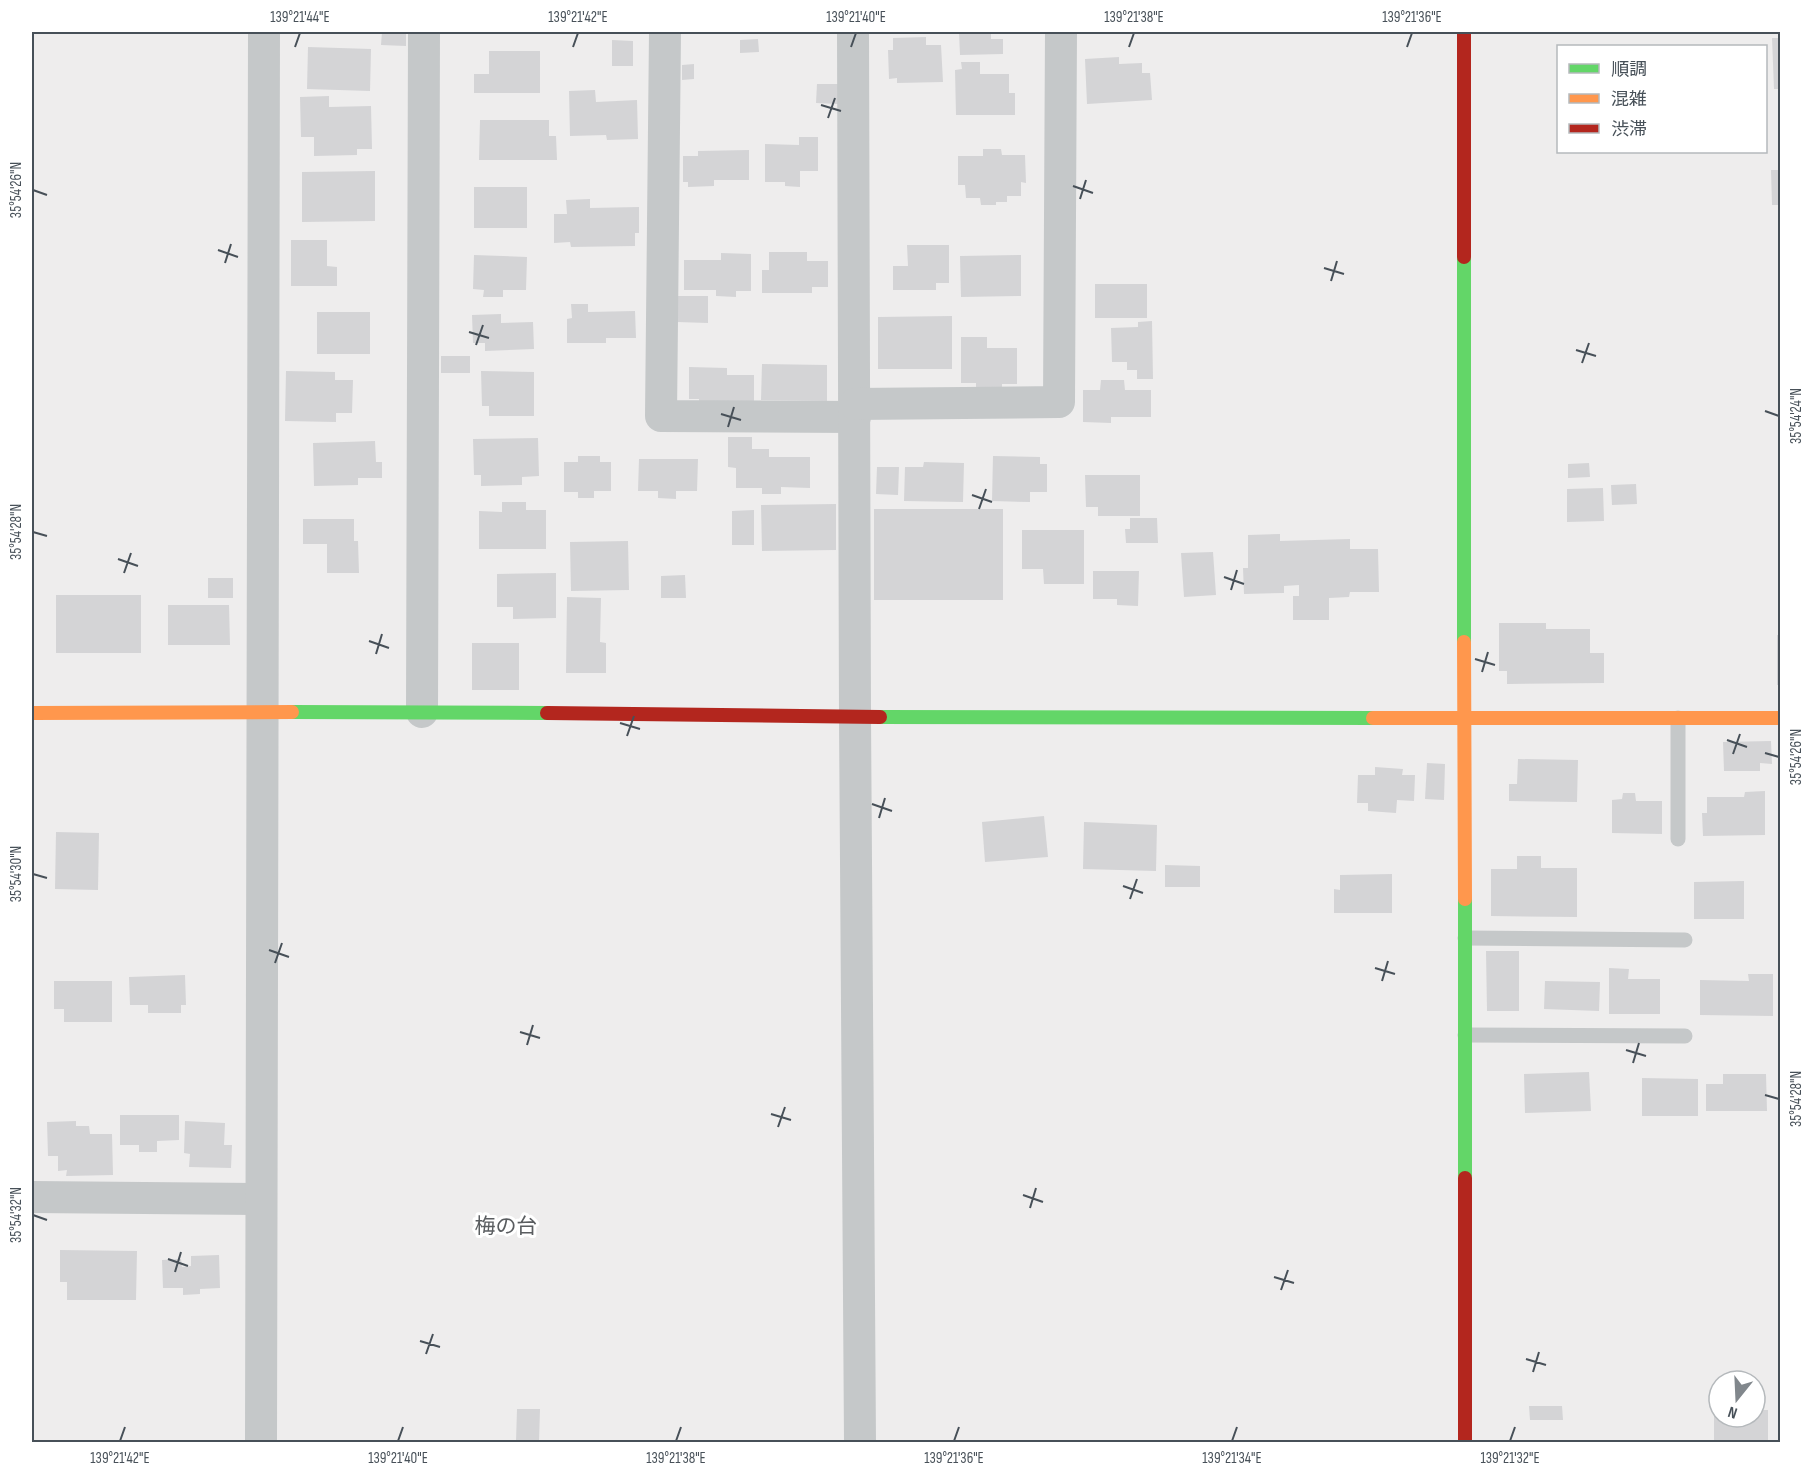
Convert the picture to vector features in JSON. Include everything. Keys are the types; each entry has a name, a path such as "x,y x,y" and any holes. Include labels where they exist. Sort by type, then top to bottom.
{"street":[{"path":"261,1443 264,32"},
{"path":"422,712 424,32"},
{"path":"665,32 661,416 1059,402 1061,32"},
{"path":"854,32 855,717 860,1443"},
{"path":"1464,32 1465,1443"},
{"path":"32,713 422,712 855,717 1780,718"},
{"path":"32,1197 261,1199"}],"lane":[{"path":"1677,839 1678,718"},
{"path":"1465,938 1685,940"},
{"path":"1465,1035 1685,1036"}],"building":[{"path":"382,32 406,32 406,46 381,45"},
{"path":"959,32 991,32 991,39 1003,39 1003,54 960,55"},
{"path":"926,37 926,45 941,45 943,82 897,83 897,78 889,79 888,50 893,50 893,38"},
{"path":"1772,38 1780,38 1780,89 1774,89"},
{"path":"758,39 759,52 740,53 740,40"},
{"path":"612,40 633,41 633,66 612,66"},
{"path":"308,47 371,49 370,91 307,89"},
{"path":"489,51 540,51 540,93 474,93 474,74 489,74"},
{"path":"1119,57 1119,64 1142,63 1142,73 1150,73 1152,100 1087,104 1085,59"},
{"path":"961,62 980,62 980,74 1009,74 1009,93 1015,93 1015,115 956,115 955,70 962,69"},
{"path":"694,64 694,79 682,80 682,65"},
{"path":"817,84 839,84 838,104 816,103"},
{"path":"595,90 596,102 637,100 638,139 607,140 606,135 570,136 569,91"},
{"path":"329,96 329,107 371,106 372,149 357,149 357,155 314,156 314,137 301,137 300,97"},
{"path":"480,120 549,120 549,136 556,136 557,160 479,160"},
{"path":"799,137 818,137 818,171 800,171 800,187 785,186 785,182 765,182 765,144 799,145"},
{"path":"983,149 1001,149 1002,155 1025,155 1026,183 1021,182 1021,196 1007,196 1007,202 996,202 996,205 981,205 980,198 966,198 965,185 958,185 958,156 983,156"},
{"path":"749,150 749,180 714,180 714,186 688,187 688,182 683,182 683,156 698,156 698,151"},
{"path":"1771,170 1780,170 1780,205 1772,205"},
{"path":"375,171 375,221 302,222 302,172"},
{"path":"474,187 527,187 527,228 474,228"},
{"path":"590,199 590,208 639,207 639,233 635,233 635,246 571,247 570,242 554,243 554,214 567,214 566,200"},
{"path":"291,240 327,240 327,266 337,267 337,286 291,286"},
{"path":"907,245 949,245 949,283 936,283 936,290 893,290 893,266 908,266"},
{"path":"769,252 807,252 807,261 828,261 828,287 812,287 812,293 762,293 762,270 769,270"},
{"path":"721,253 751,254 751,291 736,291 736,297 716,296 716,290 684,290 684,260 721,260"},
{"path":"474,255 527,257 526,290 503,290 503,297 483,297 484,290 473,289"},
{"path":"1021,255 1021,296 961,297 960,256"},
{"path":"1095,284 1147,284 1147,318 1095,318"},
{"path":"677,296 708,296 708,323 677,322"},
{"path":"571,304 588,304 588,312 635,311 636,338 606,338 606,343 567,343 567,319 572,318"},
{"path":"317,312 370,312 370,354 317,354"},
{"path":"501,314 501,323 533,322 534,349 485,351 485,343 473,343 472,315"},
{"path":"952,316 952,369 878,369 878,317"},
{"path":"1152,321 1153,379 1137,379 1137,370 1127,370 1127,362 1112,362 1111,328 1138,327 1138,322"},
{"path":"961,337 987,337 987,348 1017,348 1017,384 1002,384 1002,391 976,391 976,383 961,383"},
{"path":"441,356 470,356 470,373 441,373"},
{"path":"762,364 827,365 827,401 761,400"},
{"path":"689,367 727,368 727,375 754,375 754,403 699,408 699,399 689,399"},
{"path":"286,371 335,372 335,380 353,380 352,413 336,413 336,422 285,421"},
{"path":"481,371 534,372 534,416 489,416 489,406 482,406"},
{"path":"1101,380 1124,380 1125,390 1151,390 1151,417 1111,417 1111,423 1083,422 1083,390 1100,390"},
{"path":"728,437 752,437 752,449 769,449 769,457 810,457 810,488 781,487 781,494 762,494 762,488 736,488 736,468 728,467"},
{"path":"538,438 539,476 522,477 522,485 481,486 481,475 474,475 473,439"},
{"path":"375,441 376,462 382,462 382,478 358,478 358,485 314,486 313,443"},
{"path":"578,456 600,456 600,462 611,462 611,491 594,491 594,498 578,498 578,492 564,492 564,462 578,462"},
{"path":"993,456 1040,457 1040,464 1047,464 1047,492 1030,492 1030,502 992,501"},
{"path":"639,459 698,459 697,491 676,491 676,499 658,498 658,491 638,491"},
{"path":"924,462 964,463 963,502 904,501 905,467 923,467"},
{"path":"1589,463 1590,477 1568,478 1568,464"},
{"path":"877,467 899,467 898,495 876,494"},
{"path":"1085,475 1140,475 1140,516 1098,516 1098,507 1086,507"},
{"path":"1636,484 1637,504 1612,505 1611,485"},
{"path":"1603,488 1604,521 1567,522 1567,489"},
{"path":"502,502 526,502 526,510 546,510 546,549 479,549 479,511 502,512"},
{"path":"836,504 836,550 762,551 761,505"},
{"path":"874,509 1003,509 1003,600 874,600"},
{"path":"754,510 754,545 732,545 732,511"},
{"path":"1130,518 1157,518 1158,543 1126,543 1125,529 1130,529"},
{"path":"303,519 354,519 354,541 358,541 359,573 327,573 327,544 303,544"},
{"path":"1022,530 1084,530 1084,584 1044,584 1043,569 1022,569"},
{"path":"1280,534 1280,541 1350,539 1350,549 1378,549 1379,592 1350,592 1349,597 1329,598 1329,620 1293,620 1293,596 1299,596 1299,585 1284,586 1284,593 1244,594 1243,568 1248,568 1248,535"},
{"path":"628,541 629,590 571,591 570,542"},
{"path":"1213,552 1216,595 1184,597 1181,553"},
{"path":"1093,571 1139,571 1138,606 1117,605 1117,599 1093,599"},
{"path":"556,573 556,618 513,619 513,607 497,607 497,574"},
{"path":"685,575 686,598 661,598 661,576"},
{"path":"208,578 233,578 233,598 208,598"},
{"path":"56,595 141,595 141,653 56,653"},
{"path":"567,597 601,598 600,642 606,643 606,673 566,673"},
{"path":"168,605 229,605 230,645 168,645"},
{"path":"1499,623 1546,623 1546,629 1590,629 1590,653 1604,653 1604,683 1507,684 1507,671 1499,671"},
{"path":"1777,635 1780,635 1780,685 1777,685"},
{"path":"472,643 519,643 519,690 472,690"},
{"path":"1771,741 1772,764 1760,763 1760,771 1724,771 1723,742"},
{"path":"1518,759 1578,760 1577,802 1509,801 1509,784 1517,784"},
{"path":"1427,763 1445,764 1444,800 1425,799"},
{"path":"1375,767 1403,769 1402,775 1415,775 1414,801 1397,800 1396,813 1368,811 1368,803 1357,803 1358,775 1375,775"},
{"path":"1765,791 1765,835 1703,836 1702,813 1707,813 1707,797 1744,797 1745,792"},
{"path":"1623,793 1635,793 1636,801 1662,801 1662,834 1612,833 1612,800 1622,799"},
{"path":"1044,816 1048,857 985,862 982,822"},
{"path":"1084,822 1157,825 1156,871 1083,869"},
{"path":"56,832 99,833 98,890 55,889"},
{"path":"1517,856 1541,856 1541,868 1577,868 1577,917 1491,916 1491,869 1517,869"},
{"path":"1165,865 1200,866 1200,887 1165,887"},
{"path":"1392,874 1392,913 1334,913 1334,889 1340,890 1340,875"},
{"path":"1744,881 1744,919 1694,919 1694,882"},
{"path":"1486,951 1519,951 1519,1011 1487,1011"},
{"path":"1609,968 1629,969 1628,979 1660,979 1660,1014 1609,1014"},
{"path":"1748,974 1773,974 1773,1016 1700,1015 1700,980 1749,981"},
{"path":"185,975 186,1005 181,1005 181,1013 148,1013 148,1005 130,1005 129,977"},
{"path":"54,981 112,981 112,1022 64,1022 64,1009 54,1009"},
{"path":"1545,981 1600,982 1599,1011 1544,1009"},
{"path":"1589,1072 1591,1111 1525,1113 1524,1074"},
{"path":"1723,1074 1766,1074 1767,1111 1706,1111 1706,1084 1723,1084"},
{"path":"1642,1078 1698,1079 1698,1116 1642,1116"},
{"path":"120,1115 179,1115 179,1140 157,1141 157,1152 139,1152 139,1145 120,1145"},
{"path":"76,1121 76,1126 89,1126 90,1134 112,1134 113,1175 66,1176 67,1170 58,1171 58,1156 48,1156 47,1122"},
{"path":"185,1121 225,1123 224,1145 232,1145 231,1168 189,1167 190,1154 184,1153"},
{"path":"60,1250 137,1251 136,1300 67,1300 67,1282 60,1282"},
{"path":"219,1255 220,1288 200,1289 200,1294 183,1295 183,1288 163,1288 162,1260 181,1259 182,1267 191,1266 191,1256"},
{"path":"1529,1406 1562,1406 1563,1420 1530,1420"},
{"path":"517,1409 540,1409 539,1442 516,1442"},
{"path":"1768,1410 1768,1442 1714,1442 1714,1429 1767,1429"}],"traffic: fast":[{"path":"1464,257 1464,642"},
{"path":"292,712 547,713"},
{"path":"880,717 1373,718"},
{"path":"1465,899 1465,1178"}],"traffic: slow":[{"path":"1464,642 1465,899"},
{"path":"32,713 292,712"},
{"path":"1373,718 1780,718"}],"traffic: jam":[{"path":"1464,32 1464,257"},
{"path":"547,713 880,717"},
{"path":"1465,1178 1465,1442"}],"district":[{"name":"梅の台","path":"506,1226"}]}
